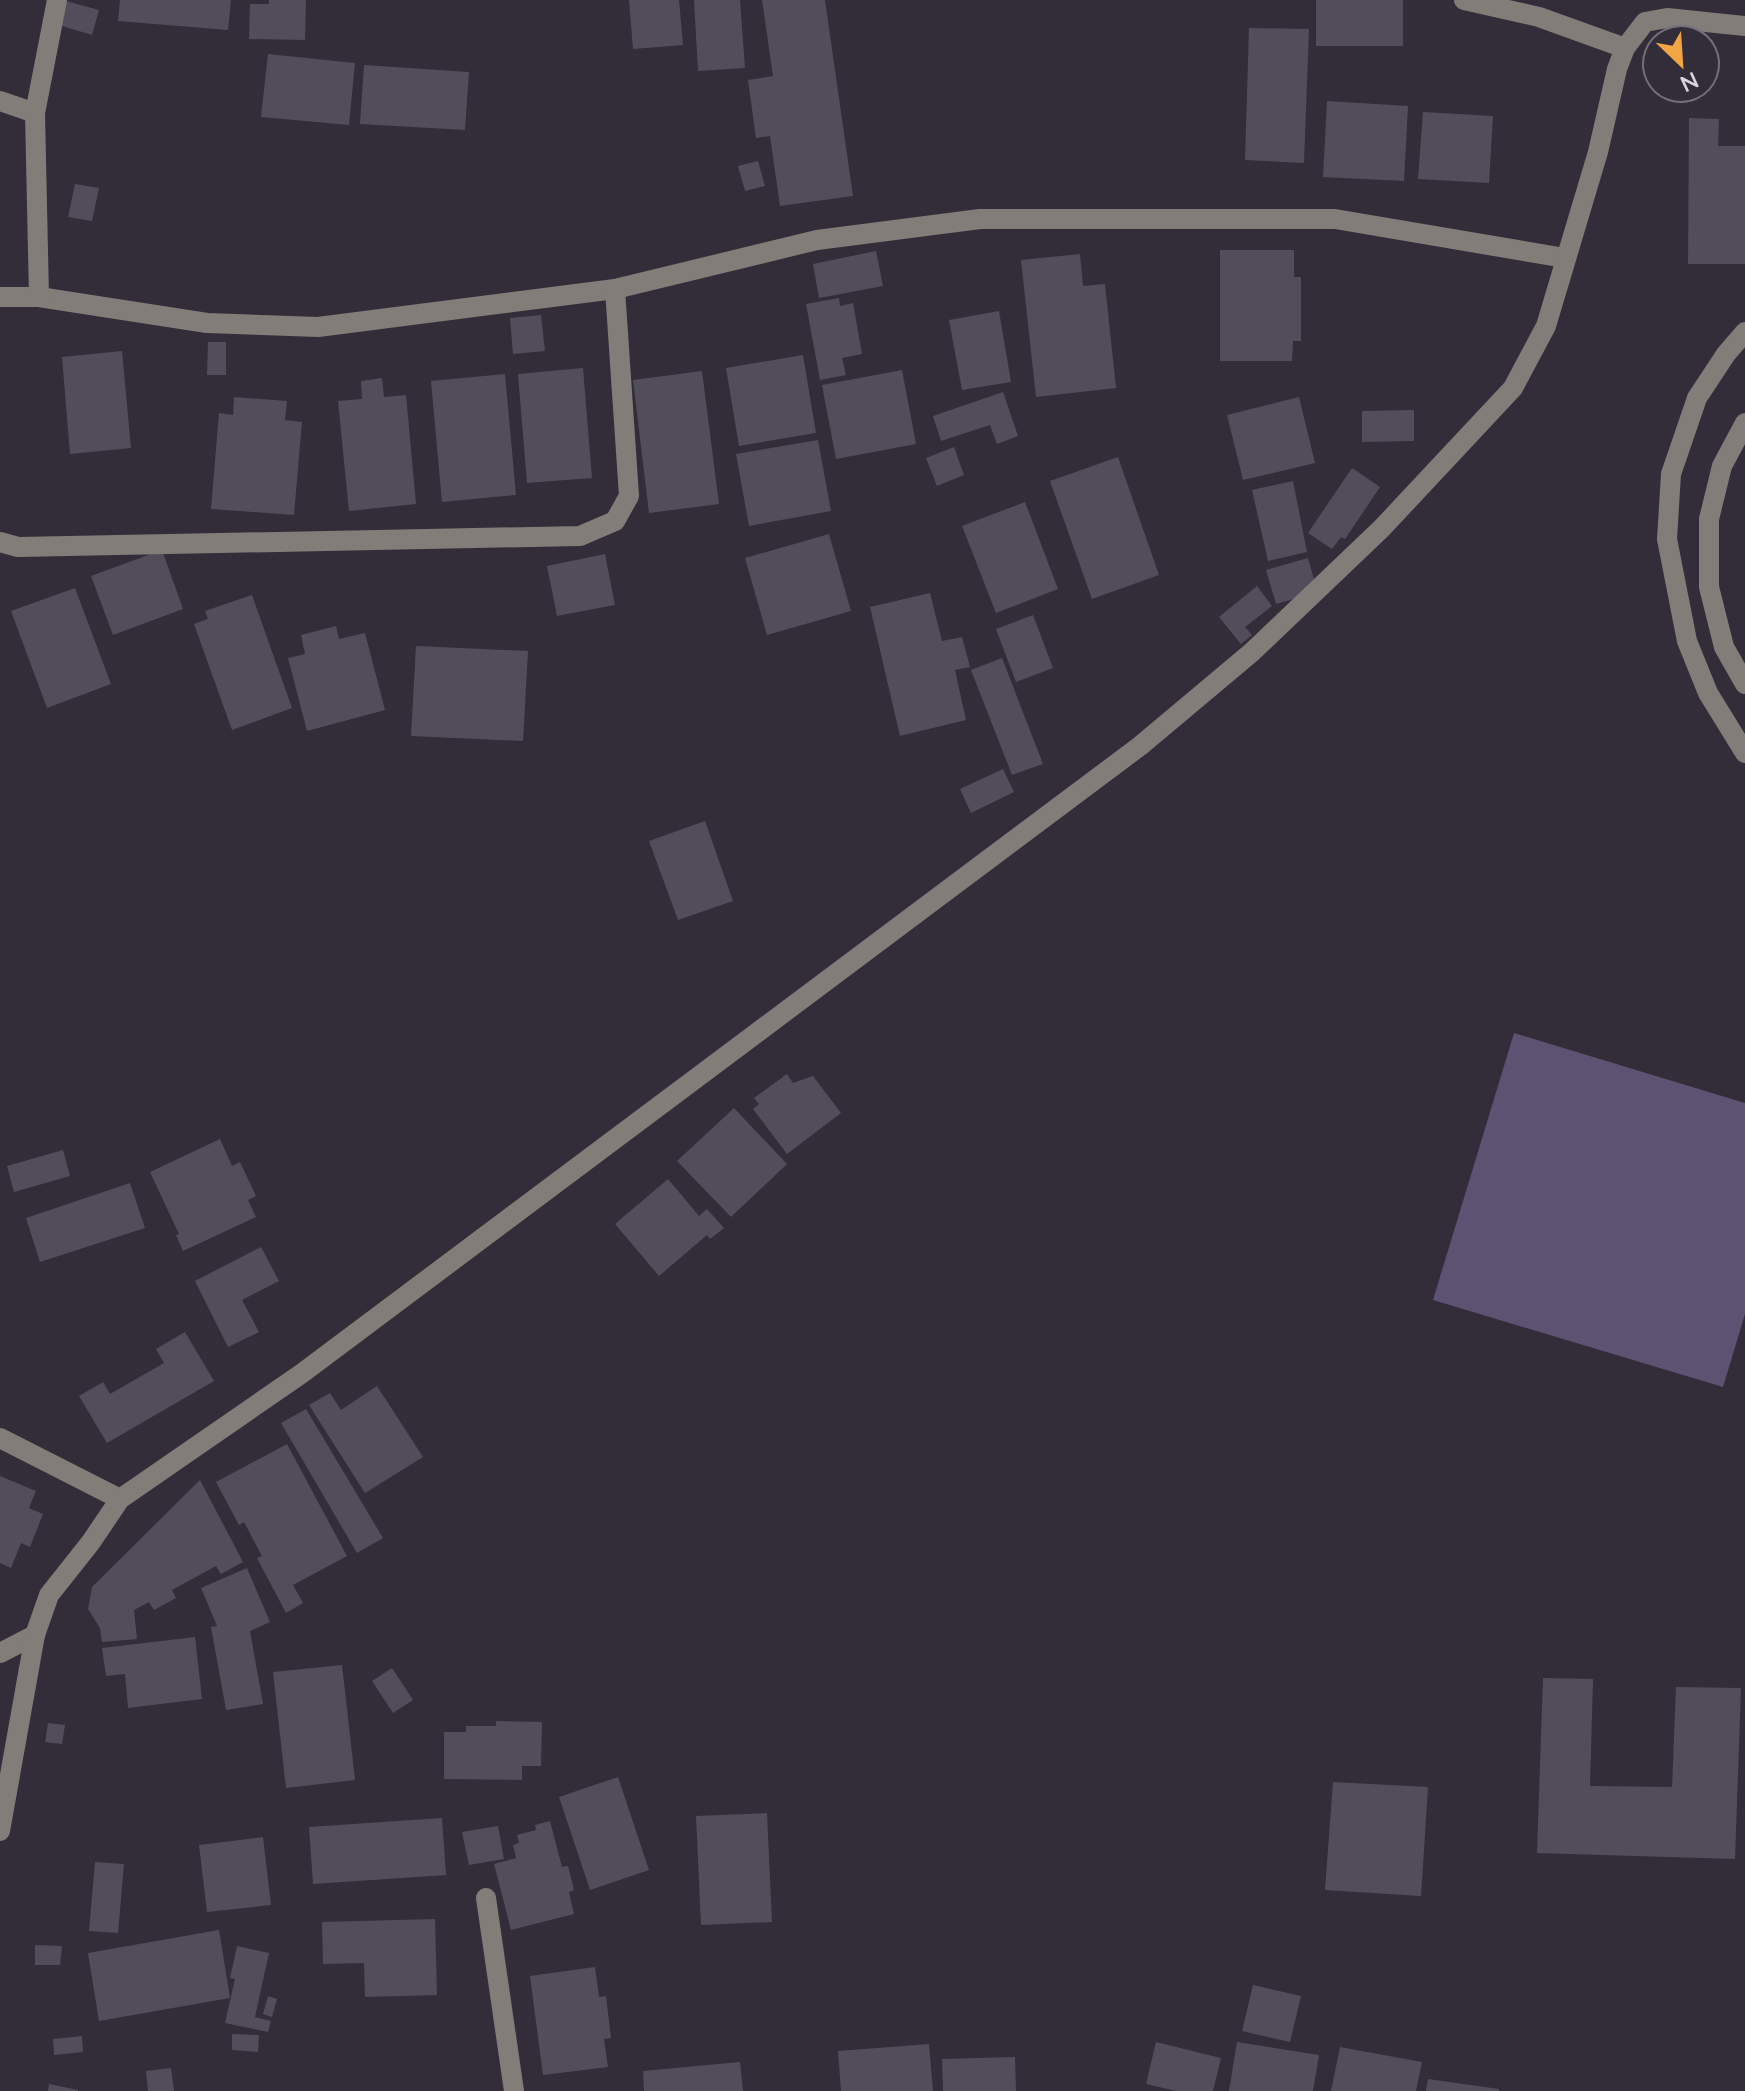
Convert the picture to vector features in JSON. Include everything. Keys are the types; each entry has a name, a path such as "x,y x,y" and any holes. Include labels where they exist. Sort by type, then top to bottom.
{"street":[{"path":"39,297 35,113 57,0"},
{"path":"1464,0 1539,17 1625,48"},
{"path":"0,1831 35,1635 49,1595 120,1499 301,1374 706,1073 1140,746 1252,652 1382,528 1513,388 1546,326 1598,152 1617,69 1625,48 1645,22 1667,18 1745,26"},
{"path":"0,101 35,113"},
{"path":"0,297 39,297 207,323 318,327 615,289 817,240 980,219 1335,219 1565,258"},
{"path":"0,542 18,547 580,536 615,521 629,496 615,289"},
{"path":"1745,332 1726,354 1697,398 1671,474 1667,539 1687,641 1708,693 1745,753"},
{"path":"1745,423 1722,466 1709,519 1709,587 1724,647 1745,684"},
{"path":"0,1438 120,1499"},
{"path":"0,1653 35,1635"},
{"path":"486,1898 514,2091"}],"shaded area":[{"path":"1514,1033 1745,1103 1745,1314 1723,1387 1433,1300"}],"building":[{"path":"120,0 231,0 228,30 118,21"},
{"path":"269,0 306,0 305,40 249,39 250,4 269,4"},
{"path":"629,0 679,0 683,45 633,49"},
{"path":"694,0 740,0 745,68 698,71"},
{"path":"762,0 825,0 853,196 780,206 770,136 756,138 748,80 773,76"},
{"path":"1316,0 1403,0 1403,46 1316,46"},
{"path":"66,1 99,10 92,35 59,25"},
{"path":"1249,28 1309,29 1304,163 1245,160"},
{"path":"268,54 355,63 349,125 261,117"},
{"path":"364,65 469,72 465,130 360,124"},
{"path":"1327,101 1408,106 1404,181 1323,177"},
{"path":"1423,112 1493,116 1489,183 1418,179"},
{"path":"1689,118 1719,119 1718,146 1745,146 1745,264 1688,264"},
{"path":"758,161 765,186 745,191 738,166"},
{"path":"75,184 99,188 92,221 68,217"},
{"path":"1220,250 1294,250 1294,277 1301,277 1301,341 1293,341 1292,361 1220,361"},
{"path":"876,251 883,286 819,298 813,264"},
{"path":"1080,254 1083,286 1105,284 1116,388 1036,397 1021,260"},
{"path":"839,298 840,306 853,303 862,354 842,358 846,375 820,380 806,304"},
{"path":"999,311 1011,382 962,390 949,320"},
{"path":"541,315 545,351 513,354 510,318"},
{"path":"208,342 226,342 226,375 207,375"},
{"path":"122,351 131,448 70,454 62,357"},
{"path":"803,355 816,433 739,446 726,368"},
{"path":"583,368 592,478 527,483 518,374"},
{"path":"902,370 916,444 836,459 822,385"},
{"path":"702,371 719,504 649,513 633,380"},
{"path":"505,374 516,495 442,502 431,381"},
{"path":"382,378 384,397 406,395 416,504 349,511 338,401 362,399 361,381"},
{"path":"1003,392 1018,436 997,444 990,425 941,441 933,416"},
{"path":"234,397 287,401 285,420 302,422 294,515 211,509 219,413 233,415"},
{"path":"1299,397 1315,463 1243,480 1227,415"},
{"path":"1414,410 1414,441 1362,442 1362,411"},
{"path":"818,440 831,511 749,526 736,454"},
{"path":"954,447 964,475 937,486 926,458"},
{"path":"1118,457 1159,575 1092,599 1050,481"},
{"path":"1352,468 1380,487 1345,539 1341,537 1332,549 1308,533"},
{"path":"1293,481 1307,552 1268,561 1252,490"},
{"path":"1025,502 1058,589 996,613 962,526"},
{"path":"829,534 851,611 767,635 745,558"},
{"path":"162,550 183,609 113,635 91,576"},
{"path":"605,554 615,605 557,616 547,566"},
{"path":"1308,558 1314,579 1294,599 1276,604 1266,570"},
{"path":"1257,586 1272,606 1245,627 1252,635 1241,644 1219,617"},
{"path":"75,588 111,684 47,708 11,611"},
{"path":"930,593 942,641 962,637 970,667 955,670 966,720 900,736 870,607"},
{"path":"252,595 292,708 232,730 194,624 208,619 205,611"},
{"path":"1033,615 1053,668 1016,682 996,629"},
{"path":"336,626 339,639 365,633 385,710 307,731 288,658 305,654 301,635"},
{"path":"416,646 528,651 523,741 411,736"},
{"path":"1002,658 1043,764 1012,775 971,670"},
{"path":"1003,769 1014,792 971,813 960,789"},
{"path":"705,821 733,901 678,920 649,841"},
{"path":"787,1074 793,1083 813,1076 841,1113 787,1154 753,1109 759,1104 754,1098"},
{"path":"734,1108 787,1164 731,1217 677,1161"},
{"path":"220,1139 232,1166 240,1162 256,1196 248,1200 256,1217 183,1251 176,1235 179,1234 150,1172"},
{"path":"63,1150 70,1176 14,1192 7,1166"},
{"path":"668,1179 699,1216 707,1209 724,1228 710,1239 707,1235 659,1276 615,1224"},
{"path":"130,1183 145,1228 40,1262 26,1218"},
{"path":"261,1247 279,1281 242,1300 259,1332 228,1347 195,1281"},
{"path":"185,1332 214,1381 107,1443 79,1396 103,1382 110,1394 164,1363 156,1349"},
{"path":"377,1386 423,1457 365,1493 309,1405 330,1393 341,1410"},
{"path":"306,1409 383,1538 357,1553 281,1423"},
{"path":"287,1444 347,1556 293,1585 303,1603 286,1613 257,1558 262,1556 244,1522 239,1525 216,1482"},
{"path":"0,1476 36,1491 29,1508 43,1514 30,1547 21,1543 11,1568 0,1563"},
{"path":"200,1480 243,1562 221,1574 216,1566 172,1590 176,1598 154,1610 149,1602 134,1610 137,1639 102,1642 100,1628 88,1609 92,1587"},
{"path":"247,1568 270,1622 250,1631 263,1704 226,1710 211,1627 217,1626 201,1588"},
{"path":"195,1637 202,1699 128,1708 125,1674 106,1676 102,1648"},
{"path":"342,1665 355,1780 286,1788 273,1672"},
{"path":"392,1668 413,1700 393,1713 372,1681"},
{"path":"1543,1678 1593,1679 1590,1786 1672,1787 1676,1687 1741,1688 1735,1859 1537,1853"},
{"path":"496,1721 542,1722 541,1766 522,1766 522,1780 444,1779 444,1732 466,1732 466,1726 496,1726"},
{"path":"48,1723 65,1725 62,1744 45,1742"},
{"path":"618,1777 649,1870 590,1890 559,1797"},
{"path":"1333,1782 1428,1787 1421,1896 1325,1890"},
{"path":"767,1813 772,1922 701,1925 696,1816"},
{"path":"442,1818 446,1875 313,1884 309,1827"},
{"path":"550,1821 562,1867 568,1866 574,1890 569,1892 574,1914 511,1930 494,1864 516,1858 513,1845 519,1843 517,1835 536,1830 535,1825"},
{"path":"498,1826 504,1859 469,1865 462,1832"},
{"path":"263,1837 271,1905 207,1912 199,1845"},
{"path":"95,1862 124,1864 118,1933 89,1931"},
{"path":"435,1919 437,1995 365,1997 364,1963 323,1964 322,1922"},
{"path":"219,1930 230,1998 99,2021 88,1953"},
{"path":"35,1945 62,1946 60,1965 35,1965"},
{"path":"237,1946 269,1953 255,2017 271,2021 268,2032 225,2023 235,1979 230,1978"},
{"path":"595,1967 599,1997 606,1996 611,2038 604,2039 608,2067 543,2075 530,1976"},
{"path":"1253,1985 1301,1996 1290,2042 1242,2031"},
{"path":"268,1996 277,1999 272,2017 263,2014"},
{"path":"232,2034 259,2035 258,2052 232,2050"},
{"path":"82,2036 83,2052 54,2055 53,2039"},
{"path":"1156,2042 1221,2058 1213,2091 1176,2091 1146,2084"},
{"path":"1237,2042 1319,2055 1313,2091 1229,2091"},
{"path":"929,2044 933,2091 841,2091 838,2051"},
{"path":"1340,2047 1422,2062 1416,2091 1331,2091"},
{"path":"1015,2057 1016,2091 943,2091 942,2059"},
{"path":"740,2062 743,2091 644,2091 643,2071"},
{"path":"171,2068 174,2091 148,2091 146,2071"},
{"path":"1428,2079 1499,2089 1499,2091 1426,2091"},
{"path":"49,2084 78,2090 78,2091 48,2091"}]}
